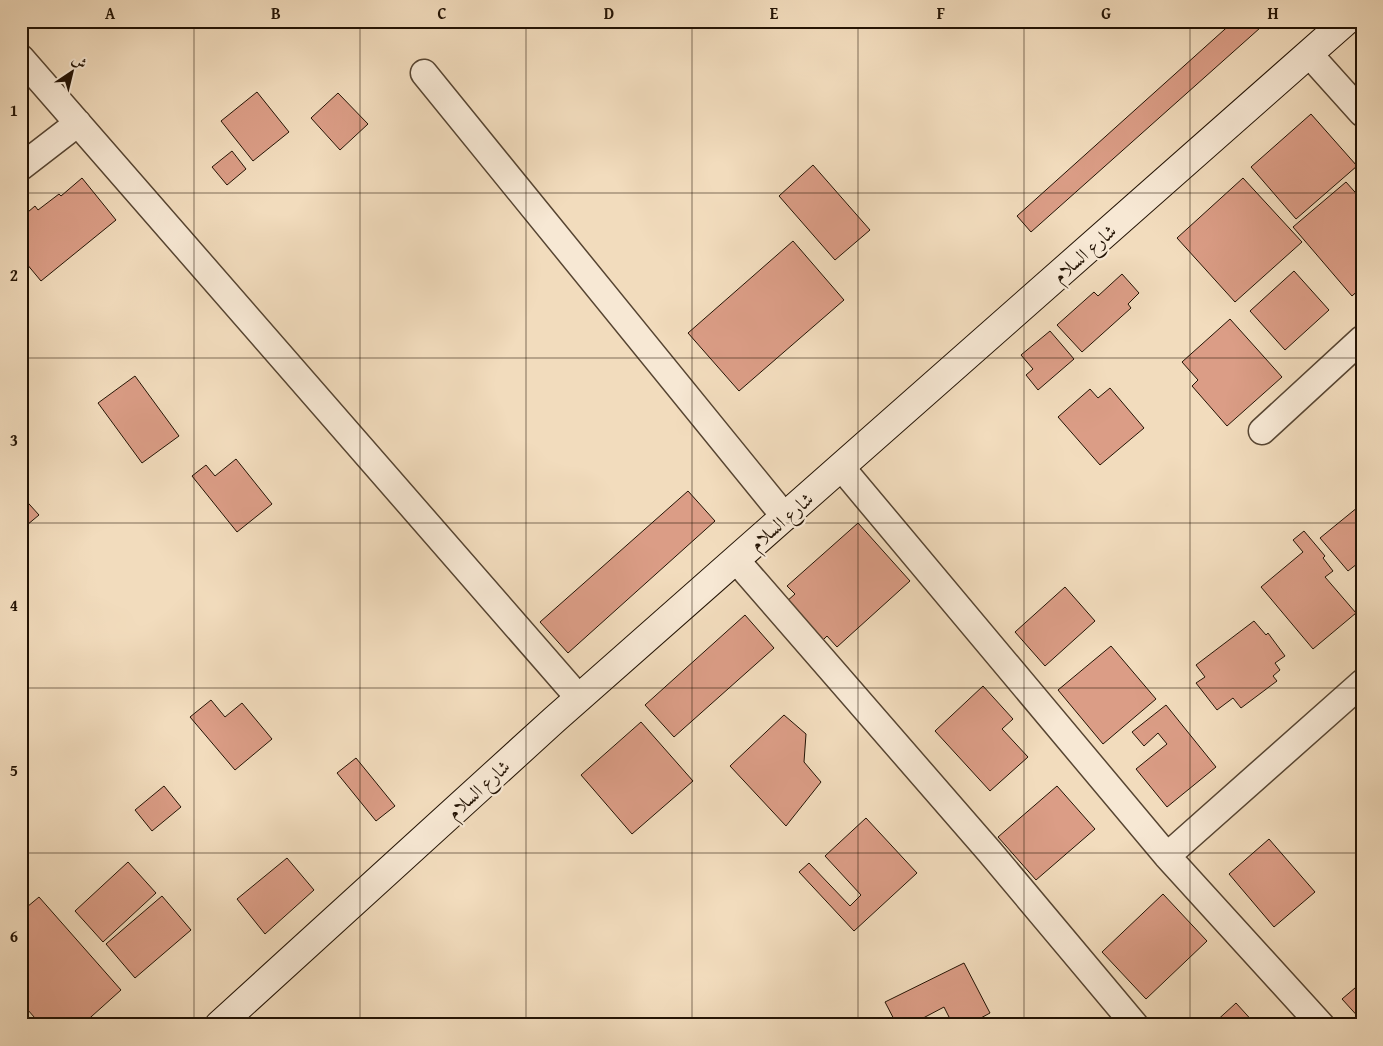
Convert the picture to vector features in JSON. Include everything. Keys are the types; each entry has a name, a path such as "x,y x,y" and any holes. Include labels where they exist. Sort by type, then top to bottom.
{"main road":[{"name":"شارع السلام","path":"219,1025 579,698 1346,21"}],"street":[{"path":"1309,54 1362,113"},
{"path":"21,58 579,698"},
{"path":"424,73 785,517"},
{"path":"21,167 78,123"},
{"path":"1262,431 1362,339"},
{"path":"841,467 1167,856 1321,1025"},
{"path":"736,560 989,851 1135,1025"},
{"path":"1167,856 1362,683"}],"building":[{"path":"1234,21 1254,21 1260,28 1031,232 1017,216"},
{"path":"257,92 289,132 253,161 221,121"},
{"path":"338,93 368,124 340,150 311,118"},
{"path":"1311,114 1357,166 1296,219 1251,167"},
{"path":"232,151 246,169 227,185 212,167"},
{"path":"813,165 870,230 835,260 779,196"},
{"path":"82,178 116,220 41,281 21,257 21,218 35,206 38,210 59,194 61,196"},
{"path":"1243,178 1302,242 1235,302 1177,238"},
{"path":"1346,182 1362,200 1362,287 1352,296 1293,227"},
{"path":"793,241 844,300 739,391 688,333"},
{"path":"1294,271 1329,310 1285,350 1250,311"},
{"path":"1122,274 1139,293 1128,304 1131,308 1082,352 1057,325 1094,292 1098,296"},
{"path":"1230,319 1282,377 1227,426 1192,386 1198,380 1182,362"},
{"path":"1050,331 1074,359 1038,390 1026,375 1033,369 1021,355"},
{"path":"135,376 179,436 142,463 98,403"},
{"path":"1110,388 1144,428 1100,465 1058,417 1090,389 1098,398"},
{"path":"236,459 272,504 237,532 192,476 206,465 215,476"},
{"path":"688,491 715,521 568,653 540,622"},
{"path":"21,495 39,515 21,530"},
{"path":"1358,507 1362,511 1362,560 1348,571 1320,538"},
{"path":"858,523 910,581 837,647 827,636 822,641 786,602 795,594 787,586"},
{"path":"1304,531 1325,556 1323,558 1333,571 1325,577 1356,613 1313,649 1261,587 1303,552 1293,540"},
{"path":"1065,587 1095,621 1045,666 1015,632"},
{"path":"745,615 774,648 674,737 645,705"},
{"path":"1254,621 1266,635 1268,633 1285,656 1275,663 1280,670 1273,676 1277,681 1241,708 1233,698 1217,710 1196,683 1205,677 1196,665"},
{"path":"1111,646 1156,699 1103,744 1058,690"},
{"path":"983,686 1013,719 1002,729 1028,757 990,791 935,731"},
{"path":"211,700 225,717 242,703 272,739 235,770 190,717"},
{"path":"1166,705 1216,767 1167,807 1136,769 1167,744 1158,733 1144,746 1132,732"},
{"path":"784,715 806,734 804,762 821,782 786,826 730,766"},
{"path":"641,722 693,781 632,834 581,775"},
{"path":"356,758 395,806 376,821 337,773"},
{"path":"164,786 181,807 152,831 135,810"},
{"path":"1057,786 1095,829 1036,880 998,837"},
{"path":"866,818 917,873 854,931 799,872 809,863 850,906 861,895 825,856"},
{"path":"1269,839 1315,892 1274,927 1229,874"},
{"path":"287,858 314,890 265,934 237,899"},
{"path":"128,862 156,893 103,942 75,911"},
{"path":"1163,894 1207,941 1146,999 1102,952"},
{"path":"162,896 191,930 135,978 106,944"},
{"path":"39,897 121,990 82,1025 41,1025 21,1002 21,912"},
{"path":"964,963 990,1013 968,1025 953,1025 944,1007 910,1025 897,1025 885,1002"},
{"path":"1362,982 1362,1021 1342,999"},
{"path":"1236,1003 1256,1025 1212,1025"}]}
